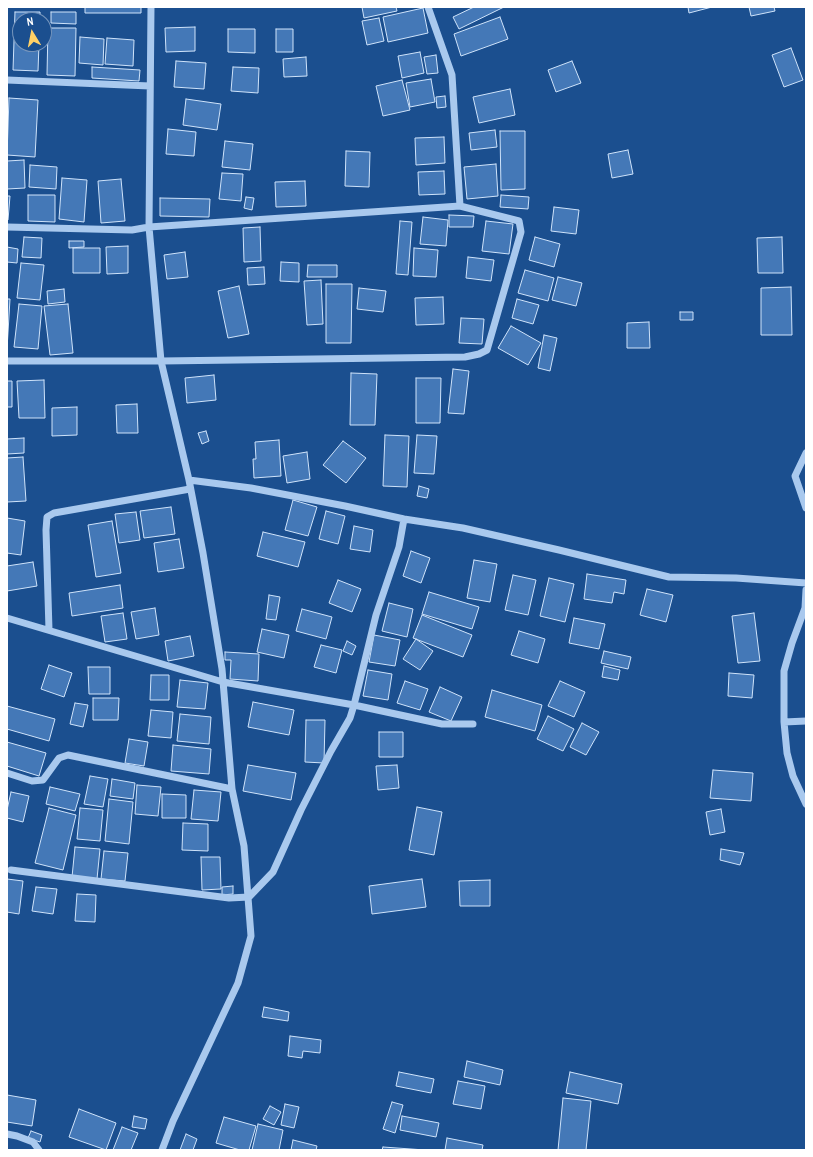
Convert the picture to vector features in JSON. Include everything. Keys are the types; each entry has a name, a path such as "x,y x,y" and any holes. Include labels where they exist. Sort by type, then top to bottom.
{"street":[{"path":"151,7 149,227 161,361 189,480 203,553 223,682 232,789 244,846 251,936 238,983 173,1121 162,1150"},
{"path":"428,7 452,75 460,206"},
{"path":"7,80 150,86"},
{"path":"7,227 132,230 149,227 460,206 519,221 522,232 487,350 478,354 465,357 161,361 7,361"},
{"path":"806,453 795,476 806,508"},
{"path":"189,480 251,488 404,519 463,528 669,577 736,578 806,583"},
{"path":"49,630 46,530 47,517 54,513 190,489"},
{"path":"12,870 229,898 249,897 273,872 301,810 331,751 350,718 376,615 399,547 404,519"},
{"path":"806,590 805,608 792,643 784,671 784,722 787,753 793,776 806,804"},
{"path":"7,618 223,682 354,705 442,724 473,724"},
{"path":"784,722 806,721"},
{"path":"7,773 32,781 43,780 59,758 68,755 232,789"},
{"path":"7,1134 33,1142 38,1148 46,1150"}],"building":[{"path":"85,7 141,7 141,13 85,13"},
{"path":"362,7 396,7 397,11 364,18"},
{"path":"474,7 504,7 459,29 453,17"},
{"path":"688,7 712,7 689,13"},
{"path":"749,7 774,7 775,11 751,16"},
{"path":"423,8 428,33 388,42 383,17"},
{"path":"52,12 76,12 76,24 52,23"},
{"path":"500,17 508,39 461,56 454,34"},
{"path":"379,18 384,41 367,45 362,21"},
{"path":"195,27 195,51 166,52 165,28"},
{"path":"52,28 76,28 75,76 47,75 47,52 52,52"},
{"path":"228,29 255,29 255,53 228,52"},
{"path":"276,29 293,29 293,52 276,52"},
{"path":"80,37 104,39 103,65 79,63"},
{"path":"107,38 134,40 133,66 105,64"},
{"path":"791,48 803,80 784,87 772,55"},
{"path":"14,52 39,52 38,71 13,70"},
{"path":"420,52 424,73 402,78 398,56"},
{"path":"436,55 438,73 427,74 424,57"},
{"path":"306,57 307,76 284,77 283,59"},
{"path":"176,61 206,63 204,89 174,87"},
{"path":"572,61 581,83 556,92 548,70"},
{"path":"92,67 140,70 139,81 92,78"},
{"path":"233,67 259,68 258,93 231,91"},
{"path":"431,79 435,102 410,107 406,83"},
{"path":"402,80 410,110 383,116 376,86"},
{"path":"510,89 515,115 479,123 473,97"},
{"path":"445,96 446,107 437,108 436,97"},
{"path":"9,98 38,100 35,157 7,155"},
{"path":"186,99 221,104 217,130 183,125"},
{"path":"168,129 196,132 194,156 166,154"},
{"path":"495,130 497,147 471,150 469,133"},
{"path":"500,131 525,131 525,189 501,190"},
{"path":"444,137 445,163 416,165 415,138"},
{"path":"225,141 253,144 250,170 222,167"},
{"path":"628,150 633,174 612,178 608,154"},
{"path":"346,151 370,152 369,187 345,186"},
{"path":"24,160 25,188 7,189 7,161"},
{"path":"496,164 498,196 467,199 464,167"},
{"path":"30,165 57,167 56,189 29,187"},
{"path":"444,171 445,194 419,195 418,172"},
{"path":"222,173 243,174 241,201 219,199"},
{"path":"62,178 87,180 84,222 59,219"},
{"path":"121,179 125,221 101,223 98,181"},
{"path":"305,181 306,206 276,207 275,182"},
{"path":"28,195 55,195 55,222 28,221"},
{"path":"501,195 529,197 528,209 500,207"},
{"path":"7,196 10,196 8,220 7,220"},
{"path":"246,197 254,198 252,210 244,208"},
{"path":"160,198 210,199 209,217 160,216"},
{"path":"554,207 579,210 576,234 551,231"},
{"path":"449,215 474,216 473,227 449,227"},
{"path":"423,217 448,220 446,246 420,244"},
{"path":"400,221 412,222 408,275 396,274"},
{"path":"486,221 513,224 509,254 482,251"},
{"path":"260,227 261,261 244,262 243,228"},
{"path":"24,237 42,238 41,258 22,257"},
{"path":"535,237 560,244 554,267 529,260"},
{"path":"782,237 783,273 758,273 757,238"},
{"path":"69,241 84,241 84,247 69,248"},
{"path":"128,246 128,273 107,274 106,247"},
{"path":"7,247 18,249 17,263 7,262"},
{"path":"73,248 100,248 100,273 73,273"},
{"path":"414,248 438,250 436,277 413,276"},
{"path":"185,252 188,277 167,279 164,255"},
{"path":"468,257 494,260 491,281 466,278"},
{"path":"281,262 299,263 299,282 280,281"},
{"path":"21,263 44,265 40,300 17,298"},
{"path":"308,265 337,265 337,277 307,277"},
{"path":"264,267 265,284 248,285 247,268"},
{"path":"525,270 554,278 548,301 518,293"},
{"path":"558,277 582,283 576,306 552,300"},
{"path":"321,280 323,324 307,325 304,281"},
{"path":"326,284 352,284 351,343 326,343"},
{"path":"239,286 249,334 228,338 218,291"},
{"path":"791,287 792,335 761,335 761,288"},
{"path":"359,288 386,291 383,312 357,309"},
{"path":"64,289 65,302 48,304 47,291"},
{"path":"443,297 444,324 416,325 415,298"},
{"path":"7,299 10,299 7,349"},
{"path":"517,299 539,305 533,324 512,318"},
{"path":"19,304 42,306 38,349 14,347"},
{"path":"68,304 73,353 50,355 44,306"},
{"path":"680,312 693,312 693,320 680,320"},
{"path":"461,318 484,319 482,344 459,343"},
{"path":"649,322 650,348 627,348 627,323"},
{"path":"511,326 541,343 528,365 498,348"},
{"path":"544,335 557,338 550,371 538,368"},
{"path":"453,369 469,371 464,414 448,413"},
{"path":"351,373 377,374 375,425 350,425"},
{"path":"214,375 216,400 187,403 185,378"},
{"path":"416,378 441,378 440,423 416,423"},
{"path":"44,380 45,418 19,418 17,381"},
{"path":"7,381 12,381 12,407 7,407"},
{"path":"137,404 138,433 117,433 116,405"},
{"path":"77,407 77,435 52,436 52,408"},
{"path":"206,431 209,441 202,444 198,433"},
{"path":"385,435 409,436 407,487 383,486"},
{"path":"417,435 437,436 434,474 414,473"},
{"path":"24,438 24,453 7,454 7,439"},
{"path":"279,440 281,476 254,478 253,459 256,459 255,442"},
{"path":"343,441 366,458 346,483 323,465"},
{"path":"307,452 310,479 287,483 283,456"},
{"path":"23,457 26,501 7,502 7,458"},
{"path":"419,486 429,489 427,498 417,496"},
{"path":"293,500 317,507 308,536 285,530"},
{"path":"171,507 175,534 144,538 140,511"},
{"path":"326,511 345,516 338,544 319,539"},
{"path":"136,512 140,540 119,543 115,514"},
{"path":"7,518 25,521 21,555 7,553"},
{"path":"112,521 121,573 96,577 88,525"},
{"path":"354,526 373,530 370,552 350,549"},
{"path":"263,532 305,542 298,567 257,556"},
{"path":"179,539 184,568 158,572 154,543"},
{"path":"411,551 430,558 421,583 403,576"},
{"path":"474,560 497,564 490,602 467,598"},
{"path":"33,562 37,586 7,591 7,566"},
{"path":"587,574 626,580 624,594 614,592 612,603 584,599"},
{"path":"513,575 536,580 528,615 505,610"},
{"path":"549,578 574,584 565,622 540,616"},
{"path":"338,580 361,589 352,612 329,603"},
{"path":"120,585 123,608 72,616 69,593"},
{"path":"647,589 673,595 666,622 640,615"},
{"path":"429,592 479,607 472,629 422,614"},
{"path":"269,595 280,597 276,620 266,619"},
{"path":"389,603 413,609 407,637 382,631"},
{"path":"155,608 159,635 136,639 131,612"},
{"path":"302,609 332,617 326,639 296,631"},
{"path":"123,613 127,639 105,642 101,616"},
{"path":"754,613 760,661 738,663 732,616"},
{"path":"422,615 472,635 463,657 413,638"},
{"path":"574,618 605,624 599,649 569,643"},
{"path":"262,629 289,635 284,658 257,652"},
{"path":"519,631 545,639 538,663 511,655"},
{"path":"374,635 400,640 395,666 369,662"},
{"path":"190,636 194,656 168,661 165,641"},
{"path":"416,639 433,651 420,670 403,659"},
{"path":"347,641 356,646 352,655 343,651"},
{"path":"321,645 342,650 336,673 314,667"},
{"path":"604,651 631,657 628,669 601,663"},
{"path":"225,652 259,654 258,681 230,679 231,660 225,660"},
{"path":"49,665 72,673 64,697 41,689"},
{"path":"604,666 620,670 618,680 602,677"},
{"path":"88,667 110,667 110,694 89,694"},
{"path":"368,670 392,674 388,700 363,696"},
{"path":"729,673 754,675 752,698 728,696"},
{"path":"151,675 169,675 169,700 150,700"},
{"path":"180,680 208,683 205,709 177,707"},
{"path":"405,681 428,689 420,710 397,703"},
{"path":"560,681 585,692 574,717 548,706"},
{"path":"440,687 462,697 451,721 429,712"},
{"path":"492,690 542,705 535,731 485,717"},
{"path":"93,698 119,698 118,720 93,720"},
{"path":"253,702 294,710 289,735 248,727"},
{"path":"75,703 88,705 83,727 70,724"},
{"path":"7,706 55,719 49,741 7,729"},
{"path":"151,710 173,712 171,738 148,736"},
{"path":"180,714 211,717 209,744 177,741"},
{"path":"548,716 574,729 563,751 537,739"},
{"path":"306,720 325,720 324,763 305,762"},
{"path":"582,723 599,732 586,755 570,747"},
{"path":"379,732 403,732 403,757 379,757"},
{"path":"129,739 148,742 144,766 125,763"},
{"path":"7,742 46,753 39,776 7,766"},
{"path":"173,745 211,749 209,774 171,771"},
{"path":"248,765 296,773 291,800 243,791"},
{"path":"397,765 399,788 378,790 376,766"},
{"path":"713,770 753,773 751,801 710,798"},
{"path":"90,776 108,779 103,807 84,804"},
{"path":"112,779 135,783 133,799 110,796"},
{"path":"137,785 161,787 158,816 135,814"},
{"path":"50,787 80,794 75,811 46,804"},
{"path":"194,790 221,792 218,821 191,819"},
{"path":"11,792 29,796 23,822 7,818 7,810"},
{"path":"162,794 186,795 186,818 162,818"},
{"path":"109,799 133,802 129,844 105,841"},
{"path":"417,807 442,812 434,855 409,850"},
{"path":"49,808 76,815 63,870 35,863"},
{"path":"80,808 103,810 100,841 77,839"},
{"path":"721,809 725,832 710,835 706,812"},
{"path":"183,823 208,824 208,851 182,850"},
{"path":"75,847 100,849 97,879 72,877"},
{"path":"721,849 744,853 740,865 720,860"},
{"path":"104,851 128,853 125,881 101,879"},
{"path":"201,857 220,857 221,889 202,890"},
{"path":"7,879 23,881 19,914 7,912"},
{"path":"422,879 426,907 372,914 369,886"},
{"path":"490,880 490,906 460,906 459,881"},
{"path":"233,886 233,894 222,895 222,887"},
{"path":"36,887 57,889 53,914 32,911"},
{"path":"77,894 96,895 95,922 75,921"},
{"path":"264,1007 289,1012 288,1021 262,1017"},
{"path":"290,1036 321,1040 320,1053 303,1051 302,1058 288,1056"},
{"path":"467,1061 503,1070 500,1085 464,1077"},
{"path":"399,1072 434,1079 431,1093 396,1086"},
{"path":"570,1072 622,1084 618,1104 566,1093"},
{"path":"458,1081 485,1086 481,1109 453,1104"},
{"path":"7,1095 36,1100 32,1126 7,1122"},
{"path":"563,1098 591,1101 586,1150 558,1150"},
{"path":"392,1102 403,1105 395,1133 383,1129"},
{"path":"285,1104 299,1107 294,1128 281,1125"},
{"path":"270,1106 281,1112 274,1125 263,1119"},
{"path":"79,1109 116,1123 106,1150 69,1137"},
{"path":"134,1116 147,1119 145,1129 132,1127"},
{"path":"402,1116 439,1123 436,1137 400,1130"},
{"path":"224,1117 256,1126 249,1150 240,1150 216,1143"},
{"path":"258,1124 283,1130 279,1150 252,1150"},
{"path":"122,1127 138,1133 131,1150 113,1150"},
{"path":"31,1131 42,1135 40,1142 28,1138"},
{"path":"186,1134 197,1139 193,1150 180,1150"},
{"path":"447,1138 483,1145 482,1150 445,1150"},
{"path":"293,1140 317,1146 316,1150 291,1150"},
{"path":"383,1147 425,1150 382,1150"}]}
